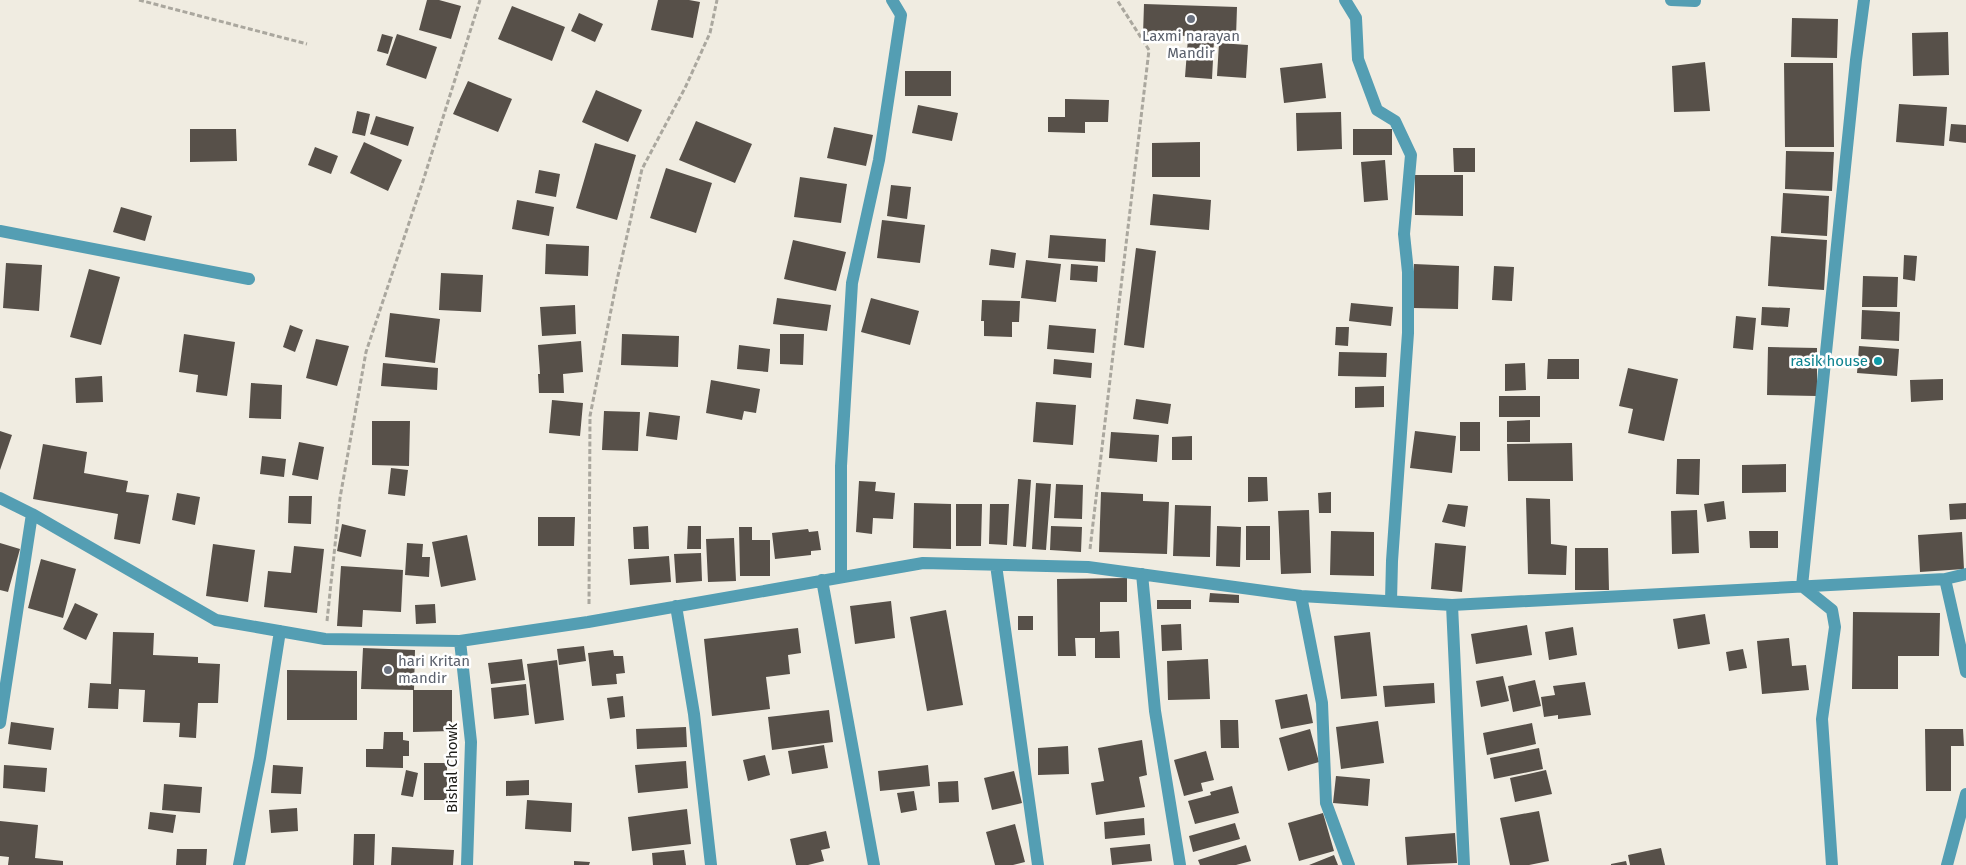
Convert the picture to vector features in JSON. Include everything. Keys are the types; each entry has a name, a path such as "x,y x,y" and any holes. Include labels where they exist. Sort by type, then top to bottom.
{"street":[{"path":"842,577 841,466 852,283 879,160 901,15 892,0"},
{"path":"1344,0 1356,18 1358,59 1377,110 1395,121 1411,155 1404,234 1408,272 1408,333 1392,561 1392,602"},
{"path":"1671,0 1695,2"},
{"path":"1802,586 1856,60 1864,0"},
{"path":"0,232 249,279"},
{"path":"0,498 32,514 216,620 325,639 460,641 588,622 923,562 1088,567 1300,596 1452,605 1945,579 1966,574"},
{"path":"0,723 32,514"},
{"path":"996,565 1038,865"},
{"path":"1142,574 1155,711 1180,865"},
{"path":"1945,579 1966,672"},
{"path":"822,580 874,865"},
{"path":"1802,586 1832,610 1835,627 1822,719 1832,865"},
{"path":"1300,596 1322,703 1326,803 1350,865"},
{"path":"1452,605 1464,865"},
{"path":"676,606 694,714 711,865"},
{"path":"239,865 260,758 280,631"},
{"name":"Bishal Chowk","path":"460,641 471,742 467,865"},
{"path":"1947,865 1966,794"}],"path":[{"path":"139,0 307,44"},
{"path":"325,639 340,498 366,352 423,181 480,0"},
{"path":"588,622 590,416 615,290 642,169 685,88 710,32 717,0"},
{"path":"1088,567 1149,50 1117,0"}],"building":[{"path":"427,0 439,0 461,6 451,39 419,30"},
{"path":"658,0 700,2 693,38 651,30"},
{"path":"1144,4 1237,7 1236,37 1143,35"},
{"path":"512,6 565,27 552,61 498,39"},
{"path":"579,13 603,24 595,42 571,31"},
{"path":"1792,18 1838,19 1837,58 1791,57"},
{"path":"1948,32 1949,75 1913,76 1912,33"},
{"path":"382,34 393,37 388,54 377,51"},
{"path":"397,34 437,47 426,79 386,65"},
{"path":"1188,38 1214,40 1212,79 1185,77"},
{"path":"1219,43 1248,45 1246,78 1217,76"},
{"path":"1705,62 1710,111 1674,112 1672,66"},
{"path":"1322,63 1326,98 1284,103 1280,68"},
{"path":"1784,63 1833,63 1834,147 1785,147"},
{"path":"905,71 951,71 951,96 905,96"},
{"path":"468,81 512,99 498,132 453,114"},
{"path":"596,90 642,110 628,142 582,122"},
{"path":"1065,99 1109,100 1108,122 1085,122 1085,133 1048,132 1048,117 1065,117"},
{"path":"1899,104 1947,107 1944,146 1896,142"},
{"path":"918,105 958,113 952,141 912,133"},
{"path":"357,111 370,114 365,136 352,133"},
{"path":"1341,112 1342,149 1297,151 1296,113"},
{"path":"376,116 414,127 408,146 370,134"},
{"path":"696,121 752,144 735,183 679,160"},
{"path":"1951,124 1966,125 1966,143 1949,141"},
{"path":"834,127 873,135 866,166 827,158"},
{"path":"190,129 236,129 237,161 190,162"},
{"path":"1353,129 1392,129 1392,155 1353,155"},
{"path":"364,142 402,160 388,191 350,173"},
{"path":"1200,142 1200,177 1152,177 1152,143"},
{"path":"595,143 636,155 617,220 576,208"},
{"path":"315,147 338,156 331,174 308,165"},
{"path":"1453,148 1475,148 1475,172 1454,172"},
{"path":"1786,151 1834,152 1832,191 1785,189"},
{"path":"1385,160 1388,200 1364,202 1361,162"},
{"path":"666,168 712,183 696,233 650,218"},
{"path":"539,170 560,174 556,197 535,193"},
{"path":"1415,175 1463,175 1463,216 1415,215"},
{"path":"800,177 847,184 841,223 794,217"},
{"path":"891,185 911,187 907,219 887,216"},
{"path":"1783,193 1829,196 1827,236 1781,233"},
{"path":"1153,194 1211,200 1209,230 1150,225"},
{"path":"517,200 554,207 549,236 512,229"},
{"path":"121,207 152,216 145,241 113,232"},
{"path":"882,220 925,225 920,263 877,258"},
{"path":"1050,235 1106,239 1105,262 1048,258"},
{"path":"1771,236 1827,240 1824,290 1768,286"},
{"path":"793,240 846,252 836,291 784,279"},
{"path":"546,244 589,246 588,276 545,274"},
{"path":"1136,248 1156,251 1144,348 1124,345"},
{"path":"991,249 1016,253 1014,268 989,265"},
{"path":"1904,255 1917,256 1915,281 1903,279"},
{"path":"1026,260 1061,264 1056,302 1021,298"},
{"path":"6,263 42,265 39,311 3,308"},
{"path":"1071,264 1098,266 1097,282 1070,280"},
{"path":"1414,264 1459,266 1458,309 1413,308"},
{"path":"1494,266 1514,267 1512,301 1492,300"},
{"path":"89,269 120,277 101,345 70,337"},
{"path":"441,273 483,275 481,312 439,310"},
{"path":"1863,276 1898,277 1897,307 1862,307"},
{"path":"777,298 831,305 827,331 773,324"},
{"path":"871,298 919,311 910,345 861,332"},
{"path":"982,300 1020,301 1019,322 1012,322 1012,337 984,336 984,321 981,321"},
{"path":"1351,303 1393,307 1391,326 1349,321"},
{"path":"575,305 576,334 542,336 540,307"},
{"path":"1762,307 1790,308 1788,327 1761,325"},
{"path":"1862,310 1900,312 1899,341 1861,339"},
{"path":"390,313 440,319 435,363 385,357"},
{"path":"1736,316 1756,318 1753,350 1733,348"},
{"path":"290,325 303,330 295,352 283,347"},
{"path":"1049,325 1096,329 1094,353 1047,349"},
{"path":"1336,327 1349,327 1348,346 1335,345"},
{"path":"184,334 235,342 227,396 196,392 198,375 179,372"},
{"path":"622,334 679,336 678,367 621,365"},
{"path":"780,334 804,334 803,365 780,364"},
{"path":"316,339 349,346 337,386 306,378"},
{"path":"581,341 583,372 563,374 564,393 539,393 538,345"},
{"path":"739,345 770,349 768,372 737,369"},
{"name":"rasik house","path":"1859,346 1899,349 1897,376 1857,373"},
{"path":"1768,347 1817,348 1817,396 1767,395"},
{"path":"1339,352 1387,353 1386,377 1338,376"},
{"path":"1054,359 1092,363 1091,378 1053,374"},
{"path":"1548,359 1579,359 1579,379 1547,379"},
{"path":"383,363 438,368 437,390 381,386"},
{"path":"1525,363 1526,390 1505,391 1505,364"},
{"path":"1628,368 1678,379 1664,441 1628,433 1633,409 1619,406"},
{"path":"102,376 103,402 76,403 75,378"},
{"path":"1943,379 1943,400 1911,402 1910,380"},
{"path":"711,380 760,389 756,413 744,411 742,420 706,413"},
{"path":"251,383 282,385 281,419 249,418"},
{"path":"1384,386 1384,407 1355,408 1355,387"},
{"path":"1499,396 1540,396 1540,417 1499,417"},
{"path":"1136,399 1171,404 1168,424 1133,419"},
{"path":"552,400 583,403 580,436 549,433"},
{"path":"1036,402 1076,405 1073,445 1033,442"},
{"path":"604,411 640,412 638,451 602,450"},
{"path":"649,412 680,416 677,440 646,436"},
{"path":"1530,420 1530,442 1507,442 1507,421"},
{"path":"372,421 410,421 409,466 372,465"},
{"path":"1460,422 1480,422 1480,451 1460,451"},
{"path":"0,431 12,435 0,470"},
{"path":"1415,431 1456,436 1452,473 1410,468"},
{"path":"1111,432 1159,435 1157,462 1109,458"},
{"path":"1192,436 1192,460 1172,460 1172,437"},
{"path":"299,442 324,447 318,480 292,475"},
{"path":"1572,443 1573,481 1508,481 1507,444"},
{"path":"43,444 87,452 84,473 128,481 126,492 149,495 140,544 114,539 118,514 33,499"},
{"path":"262,456 286,459 284,477 260,474"},
{"path":"1677,459 1700,459 1699,495 1676,494"},
{"path":"1786,464 1786,492 1742,493 1742,465"},
{"path":"391,468 408,470 405,496 388,494"},
{"path":"1248,477 1267,477 1268,501 1248,502"},
{"path":"1018,479 1031,480 1026,547 1013,546"},
{"path":"859,481 876,482 875,491 895,493 893,519 873,518 872,534 856,532"},
{"path":"1036,483 1051,484 1046,550 1032,549"},
{"path":"1056,484 1083,485 1082,519 1054,518"},
{"path":"1101,492 1143,494 1143,501 1169,502 1167,554 1099,552"},
{"path":"1331,492 1331,513 1319,513 1318,493"},
{"path":"177,493 200,497 195,525 172,520"},
{"path":"289,496 312,496 311,524 288,523"},
{"path":"1526,498 1550,499 1551,544 1567,546 1566,575 1528,574"},
{"path":"1724,501 1726,519 1707,522 1704,504"},
{"path":"914,503 951,504 951,549 913,548"},
{"path":"1966,503 1966,519 1950,520 1949,504"},
{"path":"956,504 982,504 981,546 956,546"},
{"path":"990,504 1009,504 1007,545 989,544"},
{"path":"1448,504 1468,506 1465,527 1442,522"},
{"path":"1175,505 1211,506 1210,557 1173,556"},
{"path":"1309,510 1311,573 1281,574 1278,511"},
{"path":"1697,510 1699,553 1672,554 1671,511"},
{"path":"538,517 575,517 574,546 538,546"},
{"path":"342,524 366,530 361,557 337,551"},
{"path":"648,526 649,549 634,549 633,527"},
{"path":"688,526 701,526 701,549 687,549"},
{"path":"1051,526 1082,527 1081,552 1050,550"},
{"path":"1217,526 1241,527 1240,567 1216,566"},
{"path":"1246,526 1270,526 1270,560 1246,560"},
{"path":"739,527 752,527 752,540 770,540 770,576 740,576"},
{"path":"808,529 809,532 818,531 821,550 811,551 811,555 775,559 772,533"},
{"path":"1331,531 1374,532 1374,576 1330,575"},
{"path":"1749,531 1778,531 1778,548 1750,548"},
{"path":"1962,532 1964,569 1920,572 1918,535"},
{"path":"467,535 476,580 441,587 432,542"},
{"path":"734,538 736,581 708,582 706,539"},
{"path":"0,543 20,549 8,592 0,590"},
{"path":"407,543 423,544 422,557 430,557 429,577 405,575"},
{"path":"1435,543 1466,546 1462,592 1431,589"},
{"path":"213,544 255,550 248,602 206,596"},
{"path":"294,546 324,549 317,613 264,607 268,571 291,573"},
{"path":"1575,548 1608,548 1609,590 1575,590"},
{"path":"701,553 702,581 676,583 674,554"},
{"path":"669,556 671,582 630,585 628,559"},
{"path":"41,559 76,569 63,618 28,608"},
{"path":"341,566 403,570 401,612 363,610 362,627 337,626"},
{"path":"1127,578 1127,602 1100,602 1100,632 1119,631 1120,658 1095,658 1095,638 1075,638 1076,656 1058,656 1057,579"},
{"path":"1210,593 1239,595 1239,603 1209,602"},
{"path":"1157,600 1191,600 1191,609 1157,609"},
{"path":"891,601 895,638 855,644 850,606"},
{"path":"75,603 98,614 86,640 63,629"},
{"path":"435,604 436,623 416,624 415,605"},
{"path":"946,610 963,705 927,711 910,617"},
{"path":"1853,612 1940,613 1939,656 1898,656 1898,689 1852,689"},
{"path":"1705,614 1710,644 1678,649 1673,619"},
{"path":"1018,616 1033,616 1033,630 1018,630"},
{"path":"1181,624 1182,650 1162,651 1161,625"},
{"path":"1527,625 1532,655 1476,664 1471,634"},
{"path":"1573,627 1577,655 1549,660 1545,632"},
{"path":"798,628 801,653 788,655 790,674 766,677 770,709 712,716 704,639"},
{"path":"113,632 154,633 153,655 198,657 198,663 220,664 218,703 198,703 196,738 179,737 180,723 143,722 145,690 119,689 118,709 88,708 90,683 111,684"},
{"path":"1370,632 1377,696 1341,699 1334,636"},
{"path":"1789,638 1792,666 1806,665 1809,690 1762,694 1757,641"},
{"path":"584,646 586,661 559,665 557,649"},
{"name":"hari Kritan mandir","path":"363,648 415,650 414,690 361,689"},
{"path":"1743,649 1747,668 1729,671 1726,652"},
{"path":"613,650 614,656 623,656 625,673 616,674 617,684 592,686 588,653"},
{"path":"522,659 525,680 491,684 488,663"},
{"path":"1208,659 1210,699 1168,700 1167,661"},
{"path":"557,660 564,720 535,724 527,664"},
{"path":"287,670 357,671 357,720 287,720"},
{"path":"1503,676 1509,701 1481,707 1476,681"},
{"path":"1535,680 1541,706 1513,712 1508,686"},
{"path":"1585,682 1591,715 1558,719 1558,715 1544,717 1541,697 1555,695 1553,686"},
{"path":"1434,683 1435,703 1385,707 1383,686"},
{"path":"526,684 529,715 494,719 491,688"},
{"path":"413,690 452,690 452,731 413,732"},
{"path":"1307,694 1313,723 1281,729 1275,700"},
{"path":"623,696 625,717 610,719 607,698"},
{"path":"829,710 833,742 772,750 768,717"},
{"path":"1220,720 1238,720 1239,748 1221,748"},
{"path":"1378,721 1384,763 1341,769 1336,727"},
{"path":"11,722 54,728 51,750 8,744"},
{"path":"1532,723 1536,744 1487,755 1483,733"},
{"path":"686,727 687,747 637,749 636,729"},
{"path":"1310,729 1319,762 1288,771 1279,738"},
{"path":"1925,729 1963,729 1964,746 1951,746 1951,791 1926,791"},
{"path":"384,732 403,732 403,740 409,741 409,756 403,756 403,768 366,767 366,749 383,749"},
{"path":"1142,740 1147,775 1139,777 1145,807 1096,815 1091,783 1104,781 1098,748"},
{"path":"824,745 828,768 792,774 788,751"},
{"path":"1068,746 1069,774 1038,775 1038,748"},
{"path":"1539,748 1543,769 1494,779 1490,758"},
{"path":"1206,751 1214,780 1201,783 1203,791 1184,796 1174,760"},
{"path":"765,755 770,775 748,781 743,760"},
{"path":"686,761 688,788 638,793 635,765"},
{"path":"424,763 447,763 447,800 424,800"},
{"path":"4,765 47,768 45,792 3,788"},
{"path":"273,765 303,767 301,794 271,793"},
{"path":"928,765 930,786 880,791 878,771"},
{"path":"406,770 418,773 413,797 401,795"},
{"path":"1546,770 1552,794 1515,802 1510,778"},
{"path":"1014,771 1022,803 992,810 984,778"},
{"path":"1336,776 1370,779 1368,806 1333,803"},
{"path":"529,780 529,795 506,796 506,781"},
{"path":"958,781 959,802 939,803 938,782"},
{"path":"164,784 202,787 200,813 162,810"},
{"path":"1232,786 1239,813 1195,824 1188,801 1211,795 1210,792"},
{"path":"914,791 917,810 901,813 897,793"},
{"path":"527,800 572,803 571,832 525,829"},
{"path":"297,808 298,831 271,833 269,810"},
{"path":"687,809 691,844 632,851 628,817"},
{"path":"1539,811 1549,861 1529,865 1510,865 1500,818"},
{"path":"150,812 176,815 173,833 148,829"},
{"path":"1323,813 1334,851 1299,861 1288,823"},
{"path":"1144,818 1145,835 1105,839 1104,822"},
{"path":"0,821 38,825 35,858 63,861 63,865 8,865 9,857 0,856"},
{"path":"1235,823 1240,839 1193,852 1189,836"},
{"path":"1015,824 1025,862 1013,865 995,865 986,832"},
{"path":"826,831 830,848 821,850 824,861 808,865 796,865 790,839"},
{"path":"1455,833 1457,863 1407,865 1405,837"},
{"path":"354,834 375,834 374,865 353,865"},
{"path":"1150,844 1152,861 1112,865 1110,848"},
{"path":"1246,845 1251,861 1236,865 1200,865 1198,860"},
{"path":"392,847 454,850 453,865 391,865"},
{"path":"1661,848 1665,865 1630,865 1628,855"},
{"path":"177,849 207,849 206,865 176,865"},
{"path":"684,850 686,865 653,865 652,853"},
{"path":"1334,855 1338,865 1309,865"},
{"path":"574,861 590,862 589,865 574,865"},
{"path":"1626,861 1627,865 1611,865 1611,864"}],"place":[{"name":"Laxmi narayan Mandir","path":"1191,19"},
{"name":"rasik house","path":"1878,361"},
{"name":"hari Kritan mandir","path":"388,670"}]}
